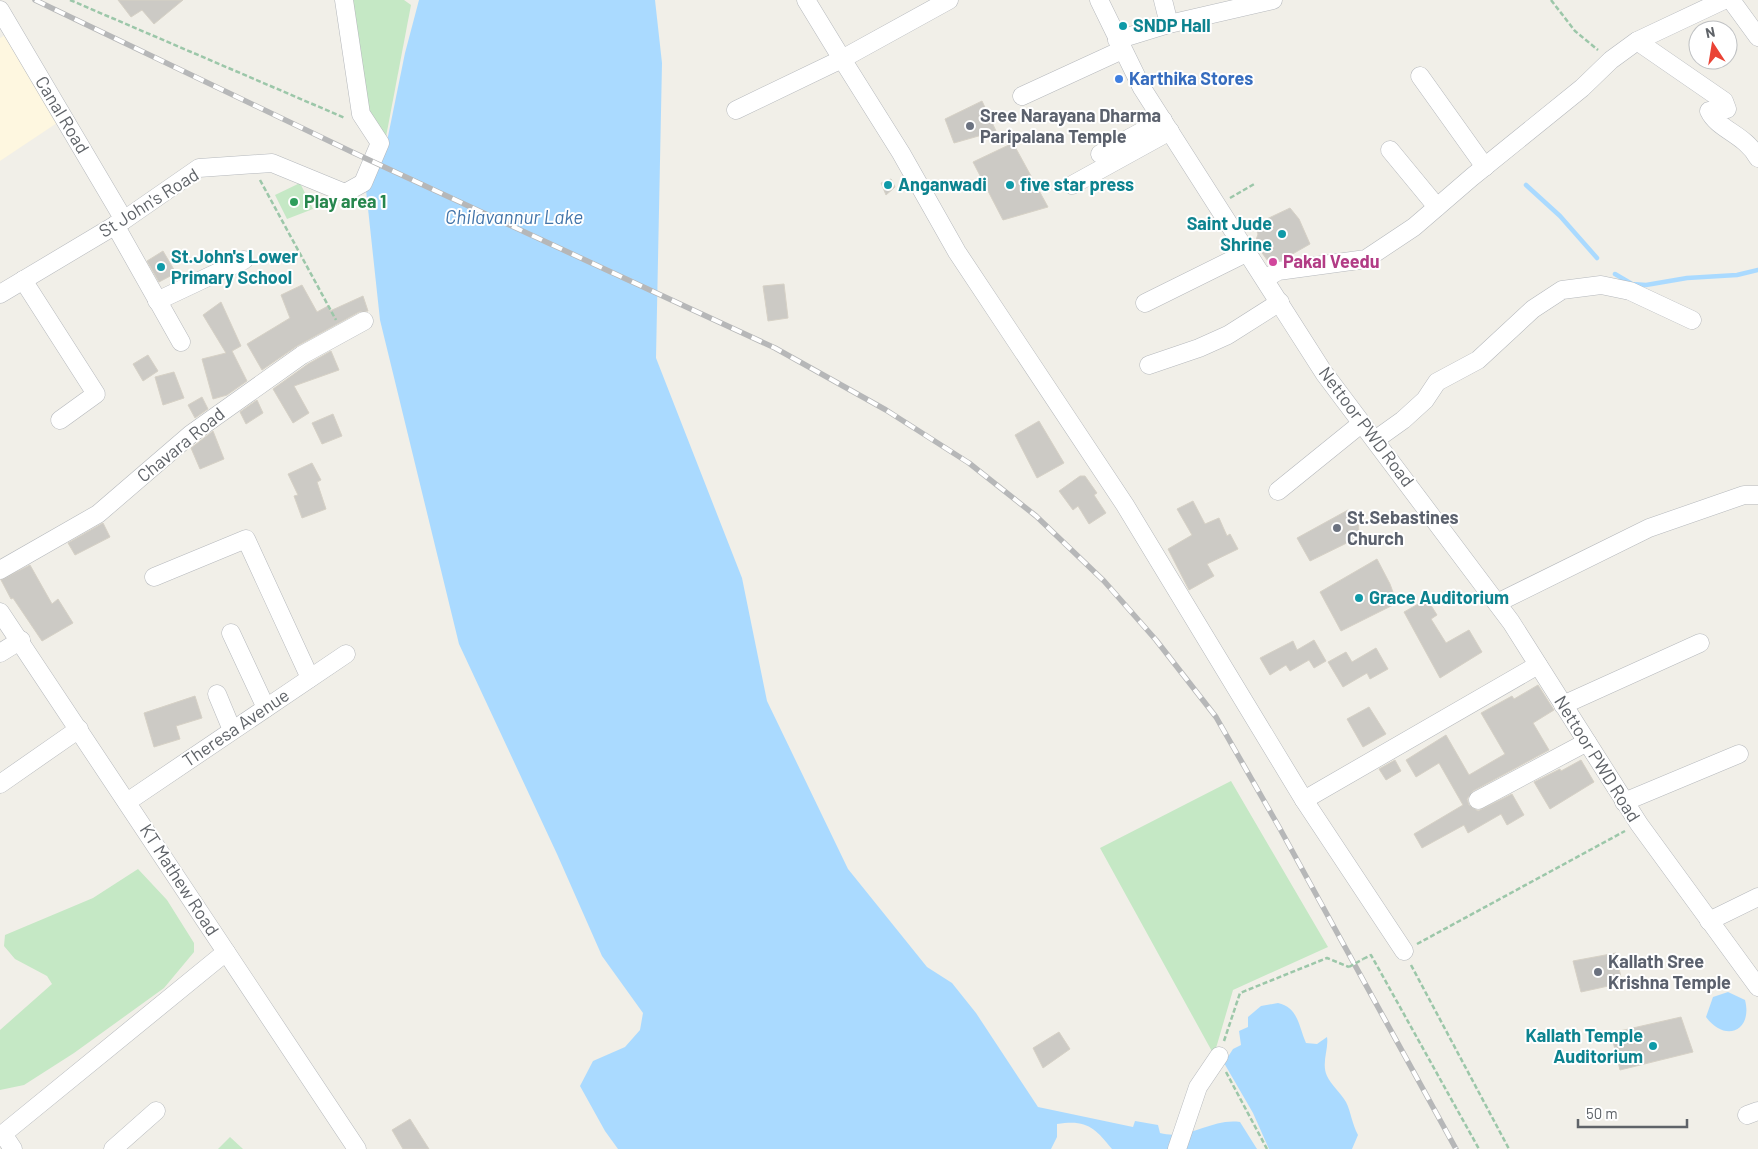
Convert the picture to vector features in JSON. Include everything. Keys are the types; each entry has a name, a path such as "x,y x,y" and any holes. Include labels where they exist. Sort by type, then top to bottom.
{"street":[{"path":"344,0 361,114 370,128"},
{"path":"806,0 901,153 957,252 1125,505 1304,800 1404,951"},
{"path":"736,110 842,59 926,6 949,0"},
{"name":"Nettoor PWD Road","path":"1099,0 1119,45 1142,88 1324,373 1497,603 1639,824 1709,921 1756,980"},
{"path":"1163,0 1169,24"},
{"path":"1022,96 1119,45 1169,24 1273,0"},
{"path":"1265,279 1278,271 1366,259 1414,227 1636,41 1724,0"},
{"path":"1730,0 1758,37"},
{"name":"Canal Road","path":"0,10 119,223 157,301 181,342"},
{"path":"1636,41 1718,95 1724,101 1727,109 1709,111 1713,119 1740,136 1752,148 1758,158"},
{"path":"1420,76 1485,167"},
{"path":"1100,154 1166,125"},
{"path":"1072,185 1166,125"},
{"name":"St John's Road","path":"0,294 119,223 200,168 272,163 344,193 364,183 380,144 370,128"},
{"path":"1390,150 1437,207"},
{"path":"1145,303 1248,252"},
{"path":"157,301 244,260"},
{"path":"23,280 96,394 60,420"},
{"path":"1375,440 1403,420 1424,400 1437,382 1478,360 1533,309 1562,290 1600,284 1630,291 1692,320"},
{"path":"1149,365 1199,348 1228,335 1280,302"},
{"name":"Chavara Road","path":"0,570 98,514 191,434 302,355 364,321"},
{"path":"1278,492 1362,423"},
{"path":"1497,603 1649,528 1744,495 1758,495"},
{"path":"154,577 246,538 310,678"},
{"name":"KT Mathew Road","path":"0,612 21,640 357,1149"},
{"path":"231,633 266,708"},
{"path":"0,653 21,640"},
{"path":"1563,705 1700,643"},
{"name":"Theresa Avenue","path":"127,802 346,654"},
{"path":"1304,800 1538,665"},
{"path":"217,694 232,730"},
{"path":"0,784 79,729"},
{"path":"1478,800 1587,742"},
{"path":"1624,802 1739,754"},
{"path":"1709,921 1758,897"},
{"path":"14,1149 3,1134 226,952"},
{"path":"1177,1149 1198,1087 1219,1056"},
{"path":"113,1149 156,1111"}],"path":[{"path":"70,0 370,128"},
{"path":"1551,0 1575,32 1611,60"},
{"path":"252,163 343,333"},
{"path":"1218,206 1256,182"},
{"path":"1509,1149 1404,951 1639,824"},
{"path":"1267,1149 1219,1056 1240,993 1327,958 1349,967 1371,955 1479,1149"}],"shaded area":[{"path":"7,34 60,121 0,161 0,38"}],"green space":[{"path":"350,0 404,0 411,5 385,142 368,111"},
{"name":"Play area 1","path":"300,183 313,209 287,219 275,195"},
{"path":"1231,781 1328,947 1233,990 1214,1055 1100,848"},
{"path":"138,869 167,900 194,943 194,952 164,988 74,1053 24,1085 0,1090 0,1030 52,984 47,976 15,959 4,946 5,935 93,898"},
{"path":"230,1137 243,1149 218,1149"}],"water":[{"name":"Chilavannur Lake","path":"419,0 655,0 662,63 656,358 742,578 767,701 848,869 927,967 952,983 976,1013 1038,1107 1133,1127 1135,1121 1158,1125 1160,1133 1171,1135 1190,1132 1219,1123 1240,1122 1257,1149 1112,1149 1089,1127 1083,1124 1067,1123 1057,1124 1057,1137 1051,1149 618,1149 605,1131 580,1086 593,1061 625,1047 640,1030 643,1013 602,956 557,854 459,644 380,320 366,190 384,156 405,53"},
{"path":"1728,992 1745,1000 1746,1011 1745,1019 1741,1026 1736,1030 1729,1031 1721,1030 1706,1017 1713,997"},
{"path":"1278,1003 1285,1005 1294,1013 1306,1043 1317,1044 1327,1037 1325,1071 1346,1102 1358,1135 1352,1149 1269,1149 1253,1113 1224,1063 1233,1049 1241,1045 1239,1031 1248,1027 1248,1017 1261,1006"}],"building":[{"path":"118,0 183,0 154,24 142,10 131,17"},
{"name":"Sree Narayana Dharma Paripalana Temple","path":"982,101 996,131 954,143 945,119"},
{"name":"five star press","path":"1013,143 1048,207 1003,220 973,162"},
{"name":"Anganwadi","path":"891,179 895,187 886,195 881,183"},
{"name":"Saint Jude Shrine","path":"1290,208 1299,219 1310,244 1282,260 1270,264 1255,243 1258,234 1254,225"},
{"name":"St.John's Lower Primary School","path":"163,251 176,273 159,282 147,261"},
{"path":"784,284 788,318 768,321 763,286"},
{"path":"302,285 317,312 328,306 330,311 363,296 368,311 359,312 297,346 262,370 247,344 290,318 281,295"},
{"path":"221,302 241,346 232,351 247,381 227,395 213,399 202,359 226,353 203,315"},
{"path":"331,351 339,370 294,386 309,413 293,423 273,389 308,364"},
{"path":"148,355 158,371 143,381 133,364"},
{"path":"174,372 184,398 163,405 155,377"},
{"path":"202,397 208,409 195,418 188,405"},
{"path":"257,400 263,413 246,424 240,412"},
{"path":"333,414 342,436 322,444 312,423"},
{"path":"1039,421 1064,463 1037,478 1015,435"},
{"path":"213,431 224,459 200,469 191,448"},
{"path":"312,463 321,480 317,482 326,509 302,518 294,496 298,495 288,474"},
{"path":"1080,476 1085,476 1097,493 1094,495 1106,513 1089,524 1078,506 1073,510 1059,491"},
{"path":"1193,501 1205,524 1219,518 1227,536 1230,534 1238,549 1207,564 1214,576 1189,590 1168,549 1192,535 1177,509"},
{"name":"St.Sebastines Church","path":"1348,510 1353,513 1358,512 1359,537 1310,561 1297,538"},
{"path":"103,523 110,537 75,555 68,543"},
{"name":"Grace Auditorium","path":"1377,559 1397,603 1341,631 1320,592"},
{"path":"30,565 52,604 58,599 73,623 42,641 13,598 11,599 1,580"},
{"path":"1427,599 1437,615 1431,619 1446,643 1469,630 1482,652 1440,678 1404,612"},
{"path":"1314,640 1326,661 1314,668 1309,660 1290,671 1286,665 1270,675 1260,658 1293,641 1297,650"},
{"path":"1376,648 1388,669 1370,679 1367,673 1343,687 1328,662 1346,652 1352,662"},
{"path":"1538,685 1554,710 1533,723 1549,750 1473,791 1467,799 1469,805 1478,811 1512,794 1524,815 1507,825 1501,814 1468,833 1464,825 1422,848 1414,834 1463,805 1439,763 1416,777 1406,760 1446,735 1469,775 1505,754 1481,713 1512,696 1514,699"},
{"path":"195,696 202,718 176,726 180,739 154,747 144,713"},
{"path":"1369,707 1386,734 1363,747 1347,719"},
{"path":"1395,760 1401,771 1386,780 1379,769"},
{"path":"1581,760 1594,782 1550,809 1534,782"},
{"name":"Kallath Sree Krishna Temple","path":"1616,953 1622,983 1581,992 1573,961"},
{"name":"Kallath Temple Auditorium","path":"1681,1017 1693,1052 1620,1070 1611,1033"},
{"path":"1059,1032 1070,1049 1043,1068 1033,1048"},
{"path":"410,1119 429,1149 403,1149 392,1130"}],"waterway":[{"path":"1526,185 1560,216 1597,258"},
{"path":"1615,274 1632,284 1646,285 1687,278 1737,275 1758,270"}],"railway":[{"path":"35,0 352,152 775,348 886,410 969,463 1036,516 1104,581 1156,640 1216,717 1279,827 1456,1149"}],"place":[{"name":"SNDP Hall","path":"1123,26"},
{"name":"Karthika Stores","path":"1119,79"},
{"name":"Sree Narayana Dharma Paripalana Temple","path":"970,126"},
{"name":"Anganwadi","path":"888,185"},
{"name":"five star press","path":"1010,185"},
{"name":"Play area 1","path":"294,202"},
{"name":"Saint Jude Shrine","path":"1282,234"},
{"name":"Pakal Veedu","path":"1273,262"},
{"name":"St.John's Lower Primary School","path":"161,267"},
{"name":"St.Sebastines Church","path":"1337,528"},
{"name":"Grace Auditorium","path":"1359,598"},
{"name":"Kallath Sree Krishna Temple","path":"1598,972"},
{"name":"Kallath Temple Auditorium","path":"1653,1046"}]}
